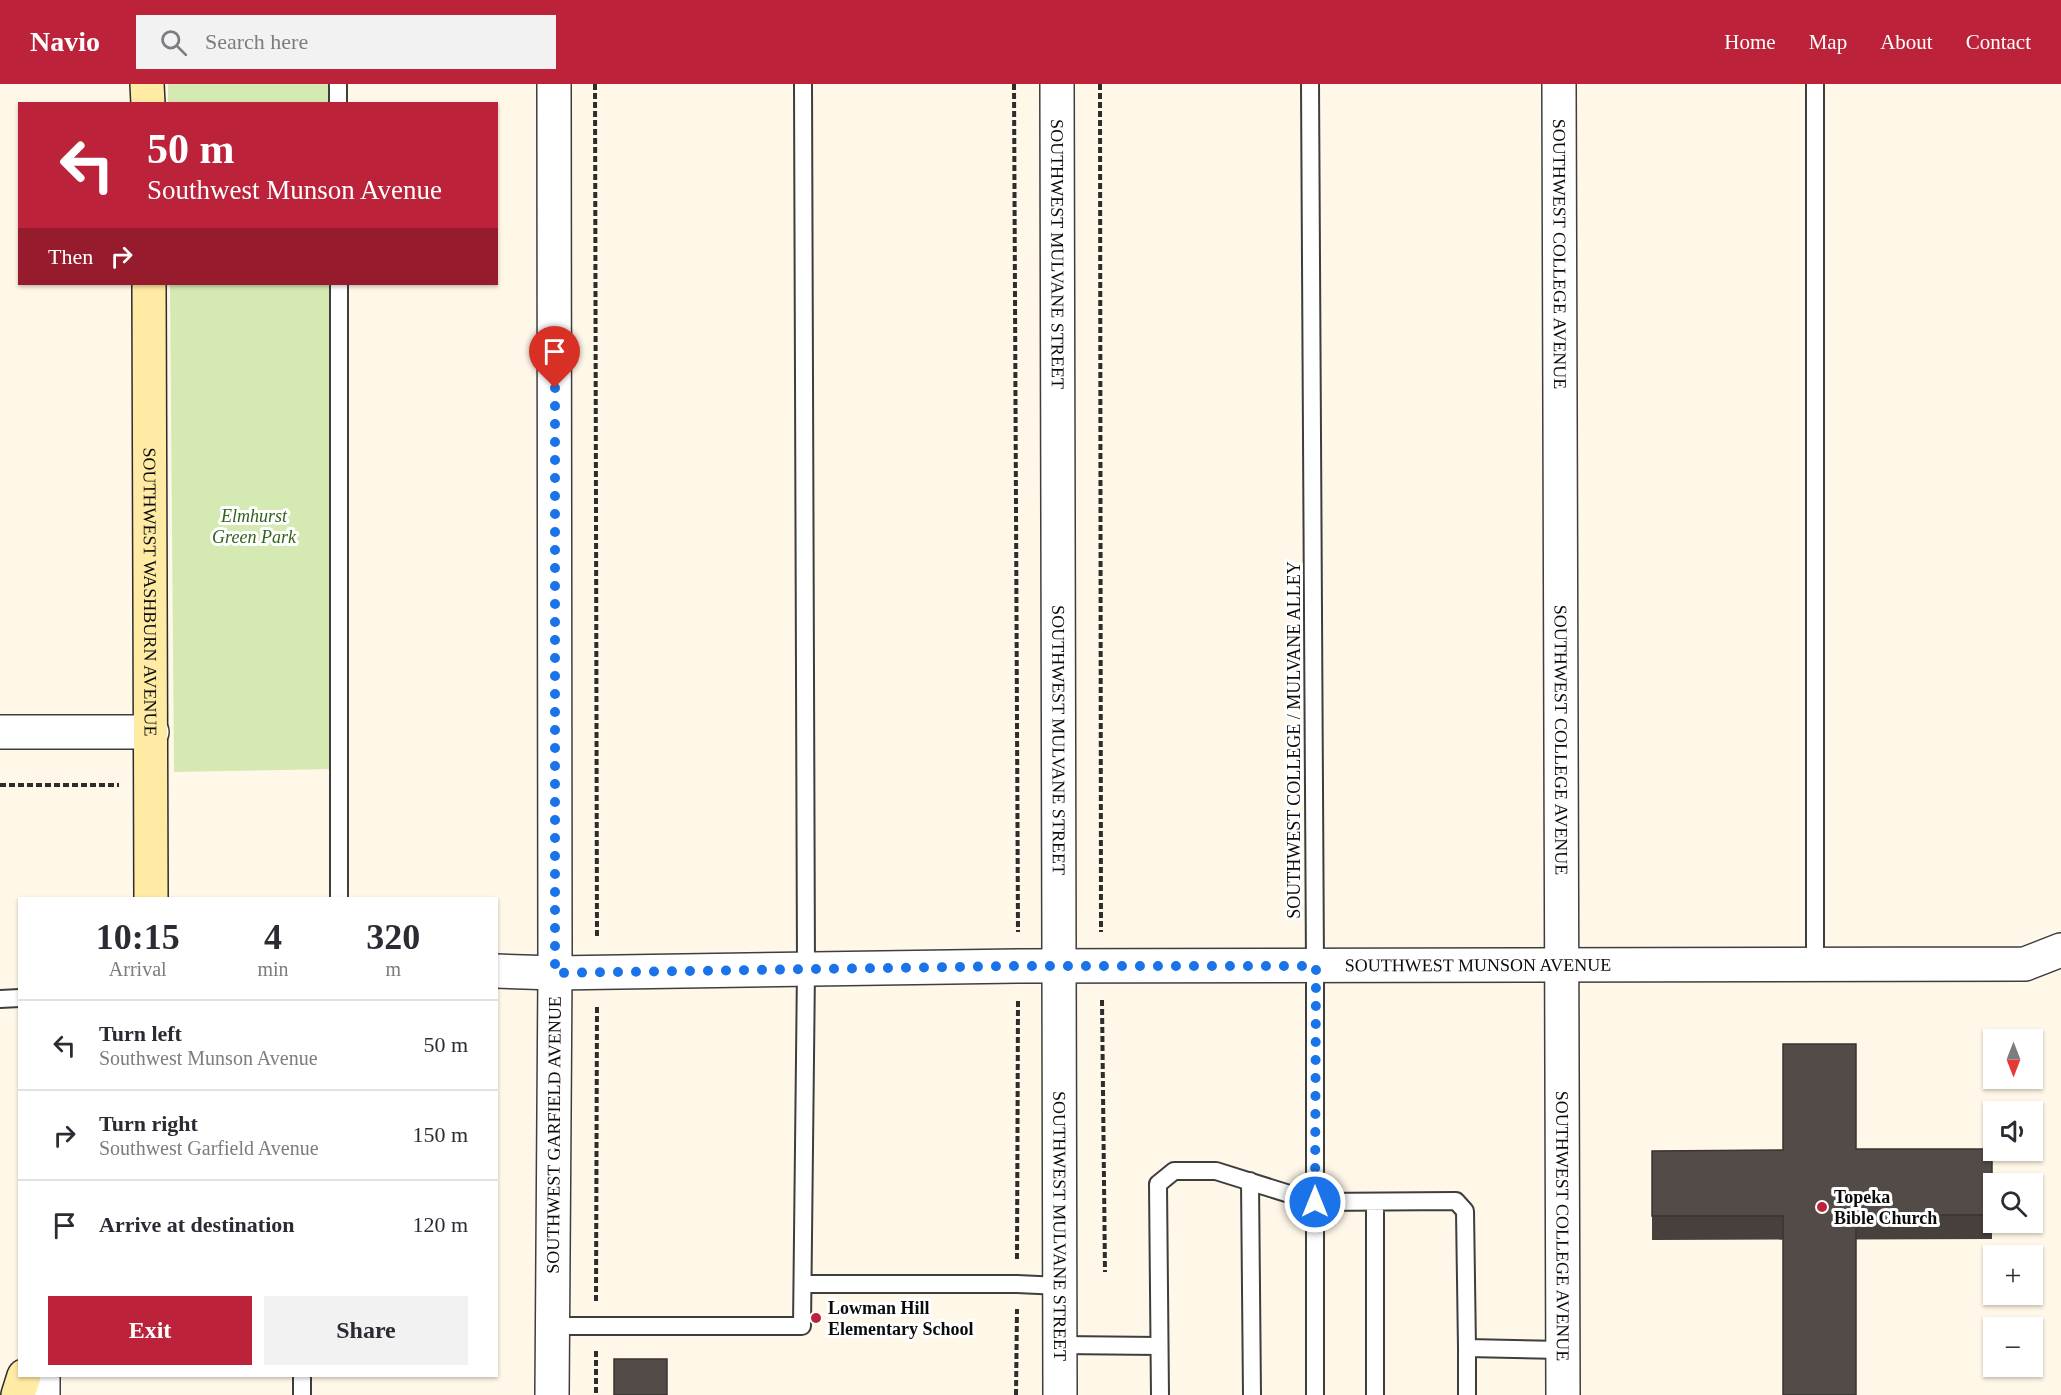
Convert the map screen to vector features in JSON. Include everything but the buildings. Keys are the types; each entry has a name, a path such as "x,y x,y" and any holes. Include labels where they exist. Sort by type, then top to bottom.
{"main road":[{"path":"147,84 147,102"},
{"name":"SOUTHWEST WASHBURN AVENUE","path":"149,285 151,897"},
{"path":"18,1395 24,1377"}],"street":[{"name":"SOUTHWEST GARFIELD AVENUE","path":"552,1395 555,973 554,84"},
{"name":"SOUTHWEST MULVANE STREET","path":"1057,84 1060,1395"},
{"name":"SOUTHWEST COLLEGE AVENUE","path":"1559,84 1563,1395"},
{"path":"0,732 152,732"},
{"name":"SOUTHWEST MUNSON AVENUE","path":"498,971 555,973 1018,966 2025,964 2061,950"},
{"path":"43,1377 43,1395"}],"lane":[{"path":"338,84 338,102"},
{"path":"551,1326 802,1326 806,969 803,84"},
{"name":"SOUTHWEST COLLEGE / MULVANE ALLEY","path":"1310,84 1316,966 1315,1395"},
{"path":"1815,84 1815,965"},
{"path":"339,285 339,897"},
{"path":"0,999 18,998"},
{"path":"1160,1395 1158,1185 1174,1171 1216,1171 1315,1202 1456,1201 1465,1211 1467,1395"},
{"path":"1250,1181 1252,1395"},
{"path":"1375,1202 1375,1395"},
{"path":"803,1284 1060,1286"},
{"path":"1060,1345 1159,1346"},
{"path":"1467,1348 1563,1350"},
{"path":"302,1395 303,1377"}],"path":[{"path":"595,84 596,1395"},
{"path":"1014,84 1018,966 1017,1395"},
{"path":"1100,84 1102,966 1106,1272"},
{"path":"0,785 121,785"}],"green space":[{"path":"168,84 333,84 333,102 168,102"},
{"name":"Elmhurst Green Park","path":"170,285 334,285 336,769 174,772"}],"place":[{"name":"Topeka Bible Church","path":"1822,1207"},
{"name":"Lowman Hill Elementary School","path":"816,1318"}],"route":[{"path":"555,388 555,973 1018,966 1316,966 1315,1202"}]}
